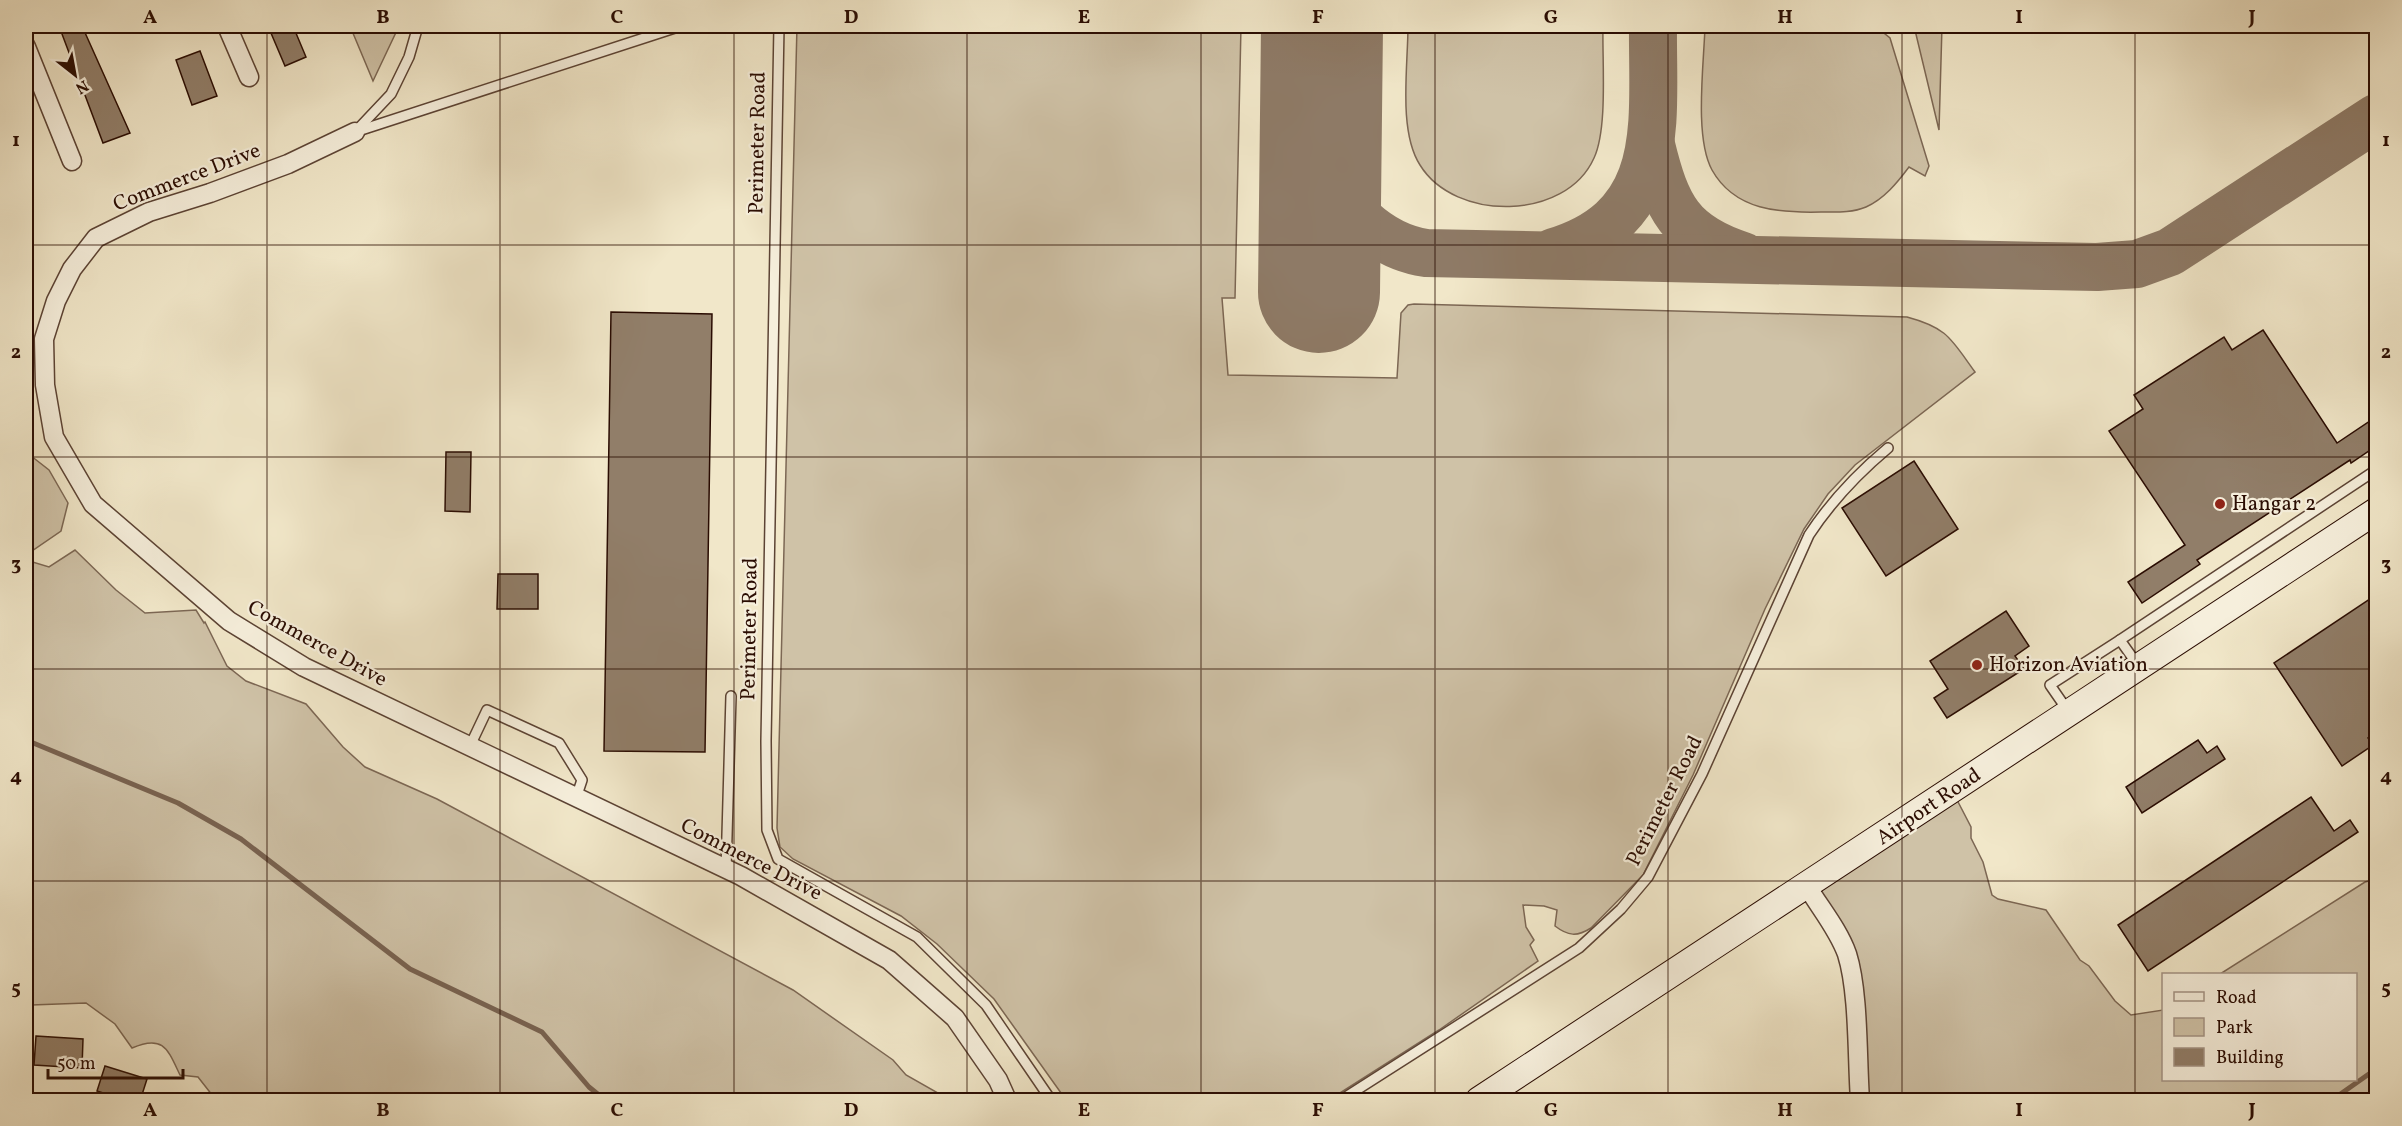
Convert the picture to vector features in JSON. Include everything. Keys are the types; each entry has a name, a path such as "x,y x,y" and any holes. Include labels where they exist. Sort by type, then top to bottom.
{"main road":[{"name":"Airport Road","path":"1479,1101 2376,511"}],"street":[{"path":"227,26 249,77"},
{"path":"26,47 72,161"},
{"name":"Commerce Drive","path":"355,132 288,164 210,194 149,212 96,238 72,269 56,301 44,339 45,385 54,437 93,504 229,621 304,667 726,870 889,960 955,1018 998,1080 1006,1101"},
{"path":"1807,886 1840,938 1849,962 1860,1101"}],"lane":[{"path":"355,132 391,94 409,57 418,26"},
{"path":"355,132 681,26"},
{"name":"Perimeter Road","path":"779,26 766,717 767,830 778,859 917,937 986,1005 1051,1101"},
{"name":"Perimeter Road","path":"1341,1101 1580,948 1621,909 1648,877 1702,774 1809,535 1832,501 1854,477 1888,448"},
{"path":"2069,713 2050,685 2376,470"},
{"path":"2120,640 2139,667"},
{"path":"726,870 731,696"},
{"path":"469,748 487,710 560,743 582,780 576,799"}],"green space":[{"path":"350,26 399,26 373,81"},
{"path":"797,26 1241,26 1235,298 1222,298 1228,375 1397,378 1401,313 1408,305 1414,304 1907,317 1932,326 1947,336 1975,372 1855,465 1828,494 1804,529 1765,609 1693,775 1643,875 1591,928 1577,934 1564,932 1555,926 1557,910 1544,906 1523,905 1526,927 1534,940 1530,945 1538,961 1439,1030 1329,1100 1066,1100 994,999 937,944 901,916 793,859 780,847 777,828"},
{"path":"1408,26 1603,26 1601,130 1594,158 1580,179 1560,194 1536,203 1510,207 1483,204 1458,197 1436,184 1420,165 1409,135 1406,98"},
{"path":"1705,26 1863,26 1880,30 1890,38 1929,166 1925,176 1909,167 1879,200 1861,209 1850,211 1775,210 1746,202 1733,194 1712,170 1706,156 1703,139 1701,100"},
{"path":"1914,26 1942,26 1939,130"},
{"path":"26,452 49,470 68,503 61,531 26,555"},
{"path":"75,550 116,590 145,613 196,610 205,622 227,666 246,681 306,704 343,747 365,767 437,799 793,990 893,1060 906,1075 938,1093 943,1100 216,1100 198,1077 180,1075 164,1047 151,1043 132,1048 115,1024 86,1003 26,1007 26,560 49,567"},
{"path":"1955,796 1971,827 1971,838 1983,862 1992,895 1998,899 2046,910 2080,960 2089,966 2115,1001 2131,1015 2162,1010 2162,1081 2357,1081 2357,973 2222,973 2365,882 2376,879 2376,1100 1859,1100 1849,964 1808,886"}],"building":[{"path":"59,26 82,26 130,133 103,143"},
{"path":"268,26 293,26 306,57 285,66"},
{"path":"200,51 217,96 192,105 176,60"},
{"path":"611,312 712,314 705,752 604,751"},
{"name":"Hangar 2","path":"2263,330 2337,443 2376,417 2376,446 2351,463 2350,460 2197,560 2200,564 2142,603 2128,582 2185,545 2109,431 2143,409 2134,395 2224,337 2232,350"},
{"path":"446,452 471,452 470,512 445,511"},
{"path":"1914,461 1958,529 1886,576 1842,508"},
{"path":"498,574 538,574 538,609 497,609"},
{"path":"2376,595 2376,732 2368,738 2373,745 2342,766 2274,663"},
{"name":"Horizon Aviation","path":"2006,611 2029,646 2015,656 2024,669 1947,718 1934,698 1948,689 1930,661"},
{"path":"2198,740 2207,753 2217,746 2225,759 2142,813 2126,787"},
{"path":"2311,797 2334,831 2350,820 2358,832 2148,971 2118,925"},
{"path":"36,1036 83,1039 82,1068 34,1065"},
{"path":"105,1066 147,1079 140,1101 128,1101 97,1091"}],"waterway":[{"path":"26,740 178,803 241,839 410,969 542,1032 589,1087 605,1100"},
{"path":"2332,1100 2376,1069"}],"taxiway":[{"path":"1554,252 1591,236 1618,216 1636,191 1646,162 1652,131 1653,26"},
{"path":"1319,164 1338,195 1362,222 1392,242 1426,253 2097,267 2137,264 2170,252 2376,118"},
{"path":"1651,145 1663,186 1679,216 1704,239 1743,256"}],"runway":[{"path":"1319,292 1322,26"}],"place":[{"name":"Hangar 2","path":"2220,504"},
{"name":"Horizon Aviation","path":"1977,665"}]}
